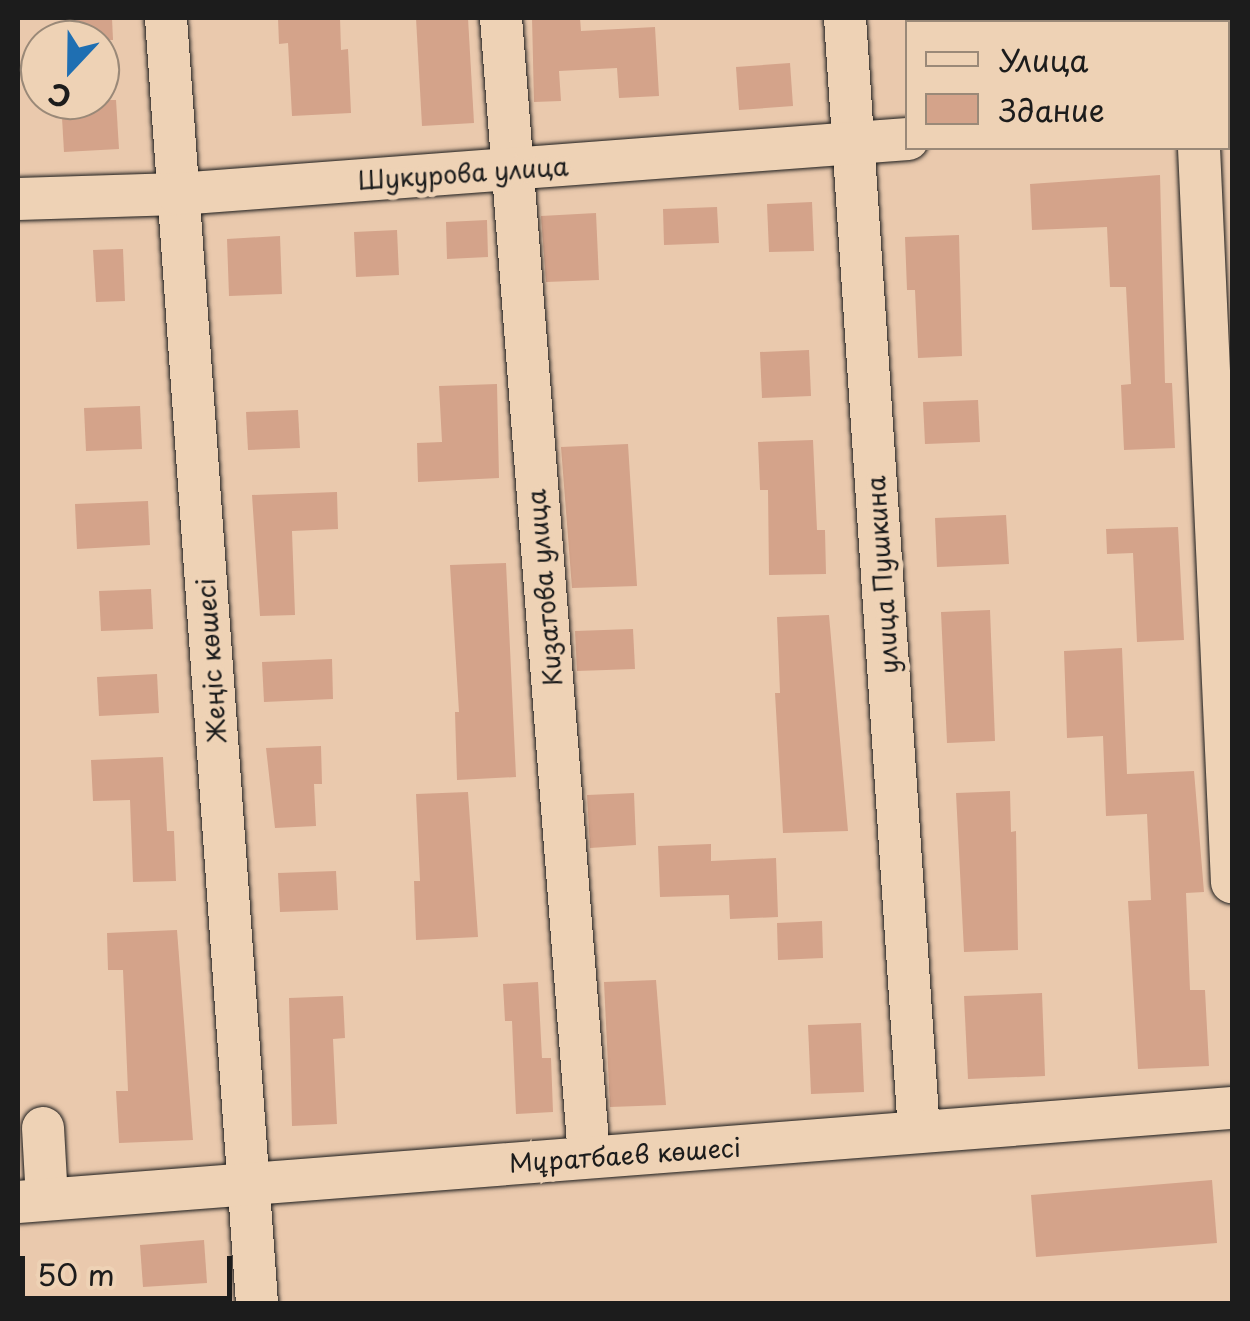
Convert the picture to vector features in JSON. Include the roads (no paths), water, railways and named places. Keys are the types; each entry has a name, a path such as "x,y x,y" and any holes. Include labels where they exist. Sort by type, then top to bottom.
{"street":[{"name":"Жеңіс көшесі","path":"166,18 257,1304"},
{"name":"Кизатова улица","path":"501,18 589,1157"},
{"name":"улица Пушкина","path":"845,18 919,1132"},
{"name":"Шукурова улица","path":"18,199 178,194 905,139"},
{"path":"1199,150 1232,882"},
{"name":"Мұратбаев көшесі","path":"32,1201 1232,1108"},
{"path":"32,1201 42,1128"}]}
